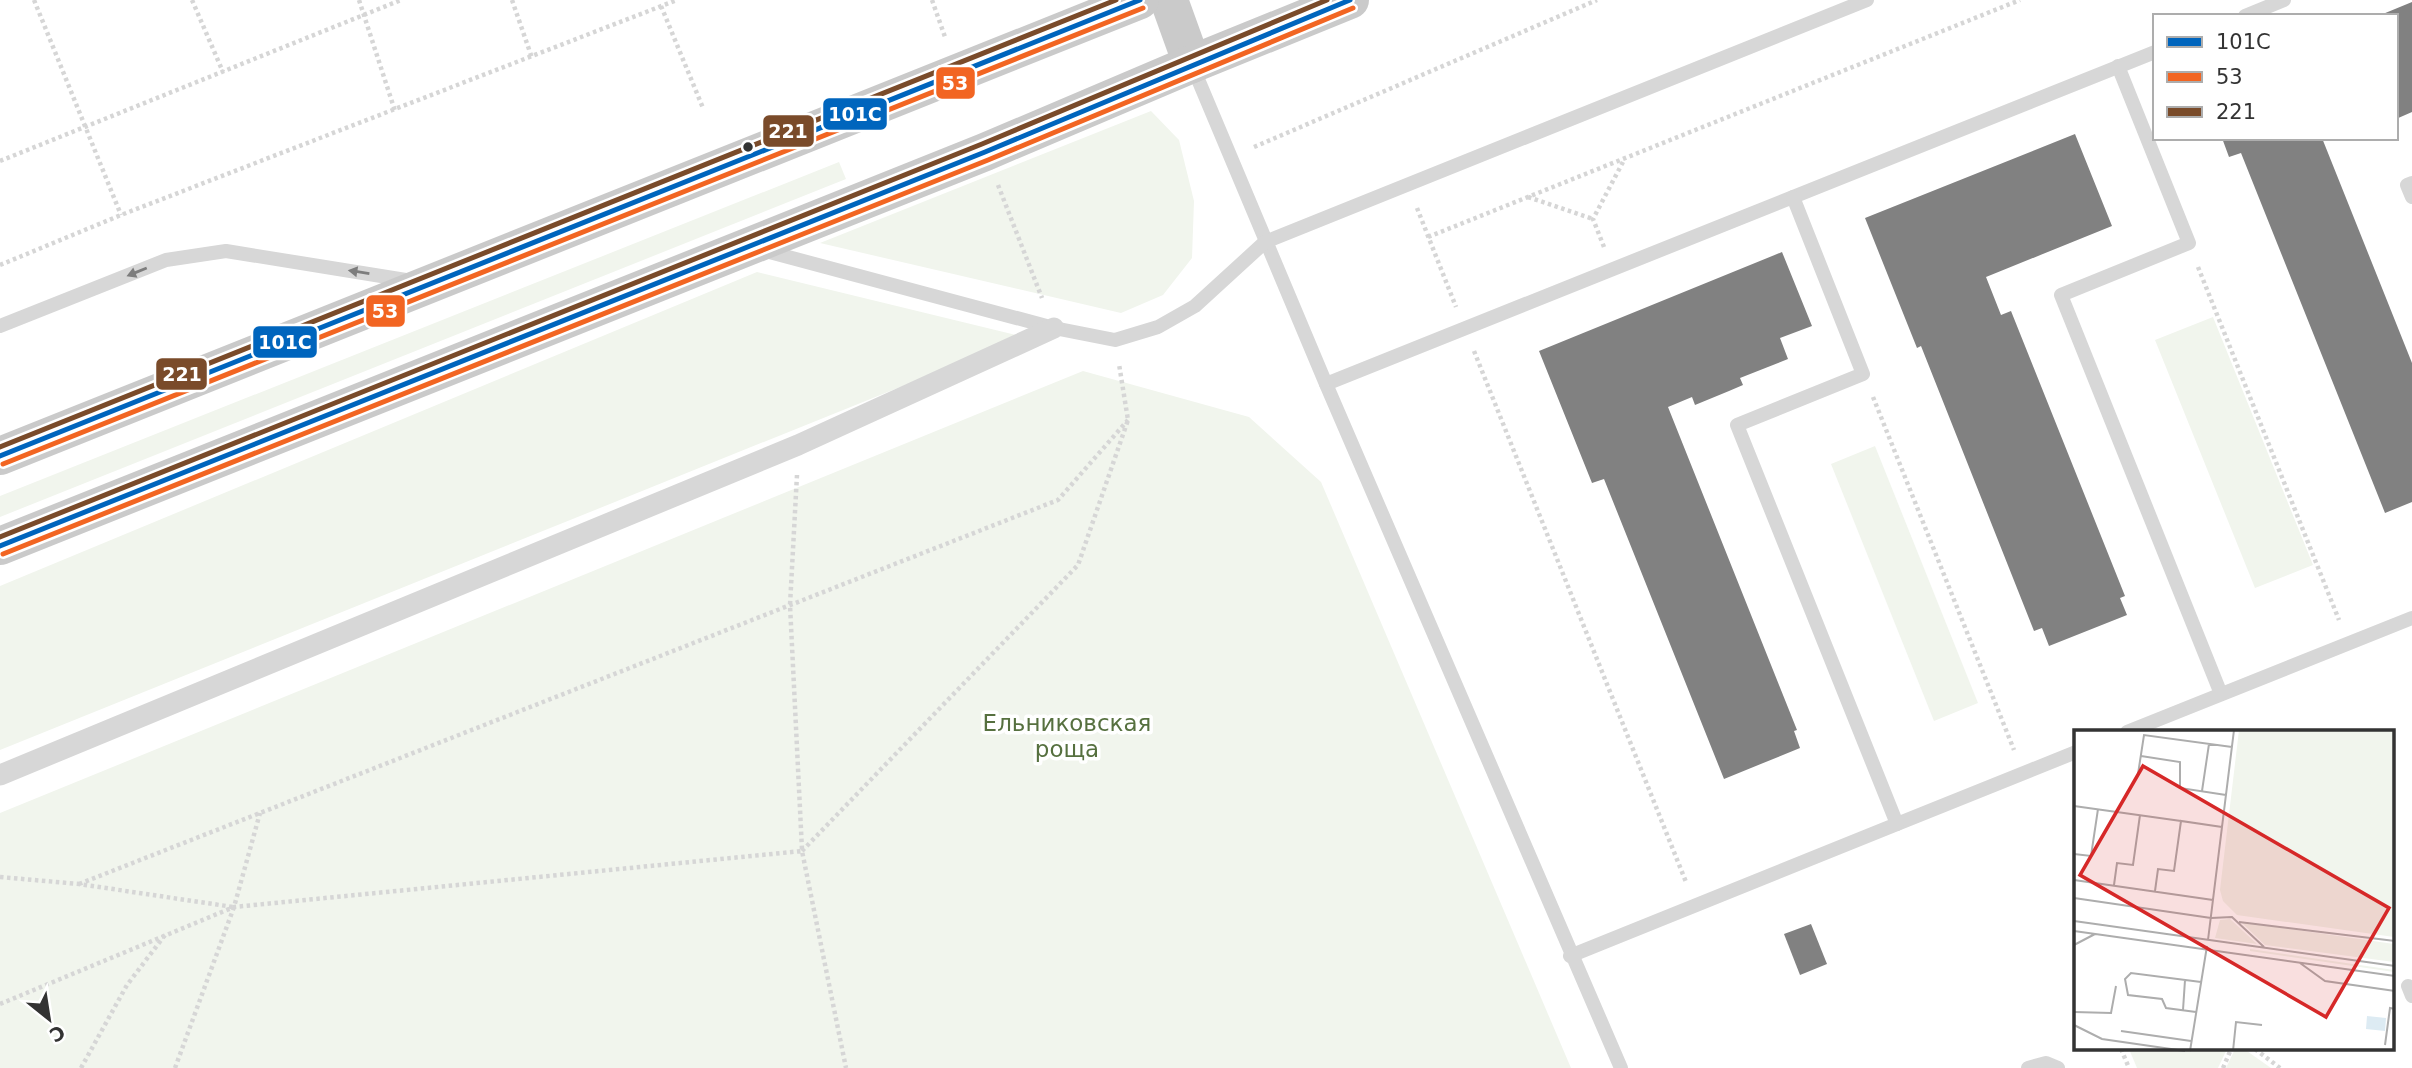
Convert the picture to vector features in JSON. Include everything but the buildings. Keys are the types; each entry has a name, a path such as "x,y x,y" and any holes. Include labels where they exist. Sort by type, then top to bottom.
{"main road":[{"path":"0,456 1140,0"},
{"path":"1169,0 1192,64"},
{"path":"0,546 985,152 1350,0"}],"street":[{"path":"0,775 798,444 1054,328"}],"lane":[{"path":"747,246 1054,328 1115,340 1158,327 1195,306 1265,242 1867,0"},
{"path":"2250,14 2284,0"},
{"path":"1326,384 2153,53"},
{"path":"1192,64 1229,158 1570,956 1621,1068"},
{"path":"2118,66 2189,243 2061,295 2221,694"},
{"path":"2412,183 2407,185 2412,197"},
{"path":"1793,197 1863,374 1737,425 1897,824"},
{"path":"0,326 166,260 226,251 427,284"},
{"path":"2132,730 2412,618"},
{"path":"1570,956 2074,753"},
{"path":"2028,1068 2046,1063 2058,1068"}],"path":[{"path":"34,0 121,215"},
{"path":"192,0 223,72"},
{"path":"359,0 395,111"},
{"path":"0,161 401,0"},
{"path":"512,0 532,58"},
{"path":"0,265 121,215 677,0"},
{"path":"932,0 945,38"},
{"path":"1229,158 1597,0"},
{"path":"1429,237 2020,0"},
{"path":"661,6 703,108"},
{"path":"1528,197 1593,219 1624,159"},
{"path":"993,174 1054,328"},
{"path":"1407,184 1696,905"},
{"path":"2189,243 2349,644"},
{"path":"0,877 79,884 234,907 802,851 1078,565 1128,420 1115,340"},
{"path":"1863,374 2024,774"},
{"path":"79,884 1058,500 1128,420"},
{"path":"798,444 790,605 802,851 846,1068"},
{"path":"175,1068 234,907 260,813"},
{"path":"0,1004 234,907"},
{"path":"81,1068 127,985 165,935"},
{"path":"2121,1050 2129,1068"},
{"path":"2223,1068 2231,1050"},
{"path":"2256,1050 2280,1068"}],"green space":[{"path":"1151,111 1179,140 1194,201 1192,258 1163,295 1121,313 820,243"},
{"path":"839,162 846,179 0,517 0,496"},
{"path":"757,272 1024,337 0,750 0,586"},
{"path":"2213,317 2313,565 2255,588 2155,340"},
{"name":"Ельниковская роща","path":"1083,371 1249,417 1321,482 1571,1068 0,1068 0,813"},
{"path":"1875,446 1978,703 1934,721 1831,464"},
{"path":"2129,1050 2227,1050 2218,1068 2137,1068"},
{"path":"2235,1050 2245,1050 2271,1068 2226,1068"}],"transit line":[{"name":"221","path":"0,447 1116,0"},
{"name":"101С","path":"0,456 1140,0"},
{"name":"221","path":"0,537 982,144 1327,0"},
{"name":"101С","path":"0,546 985,152 1350,0"},
{"name":"53","path":"3,464 1143,8"},
{"name":"53","path":"3,554 988,160 1353,8"}]}
